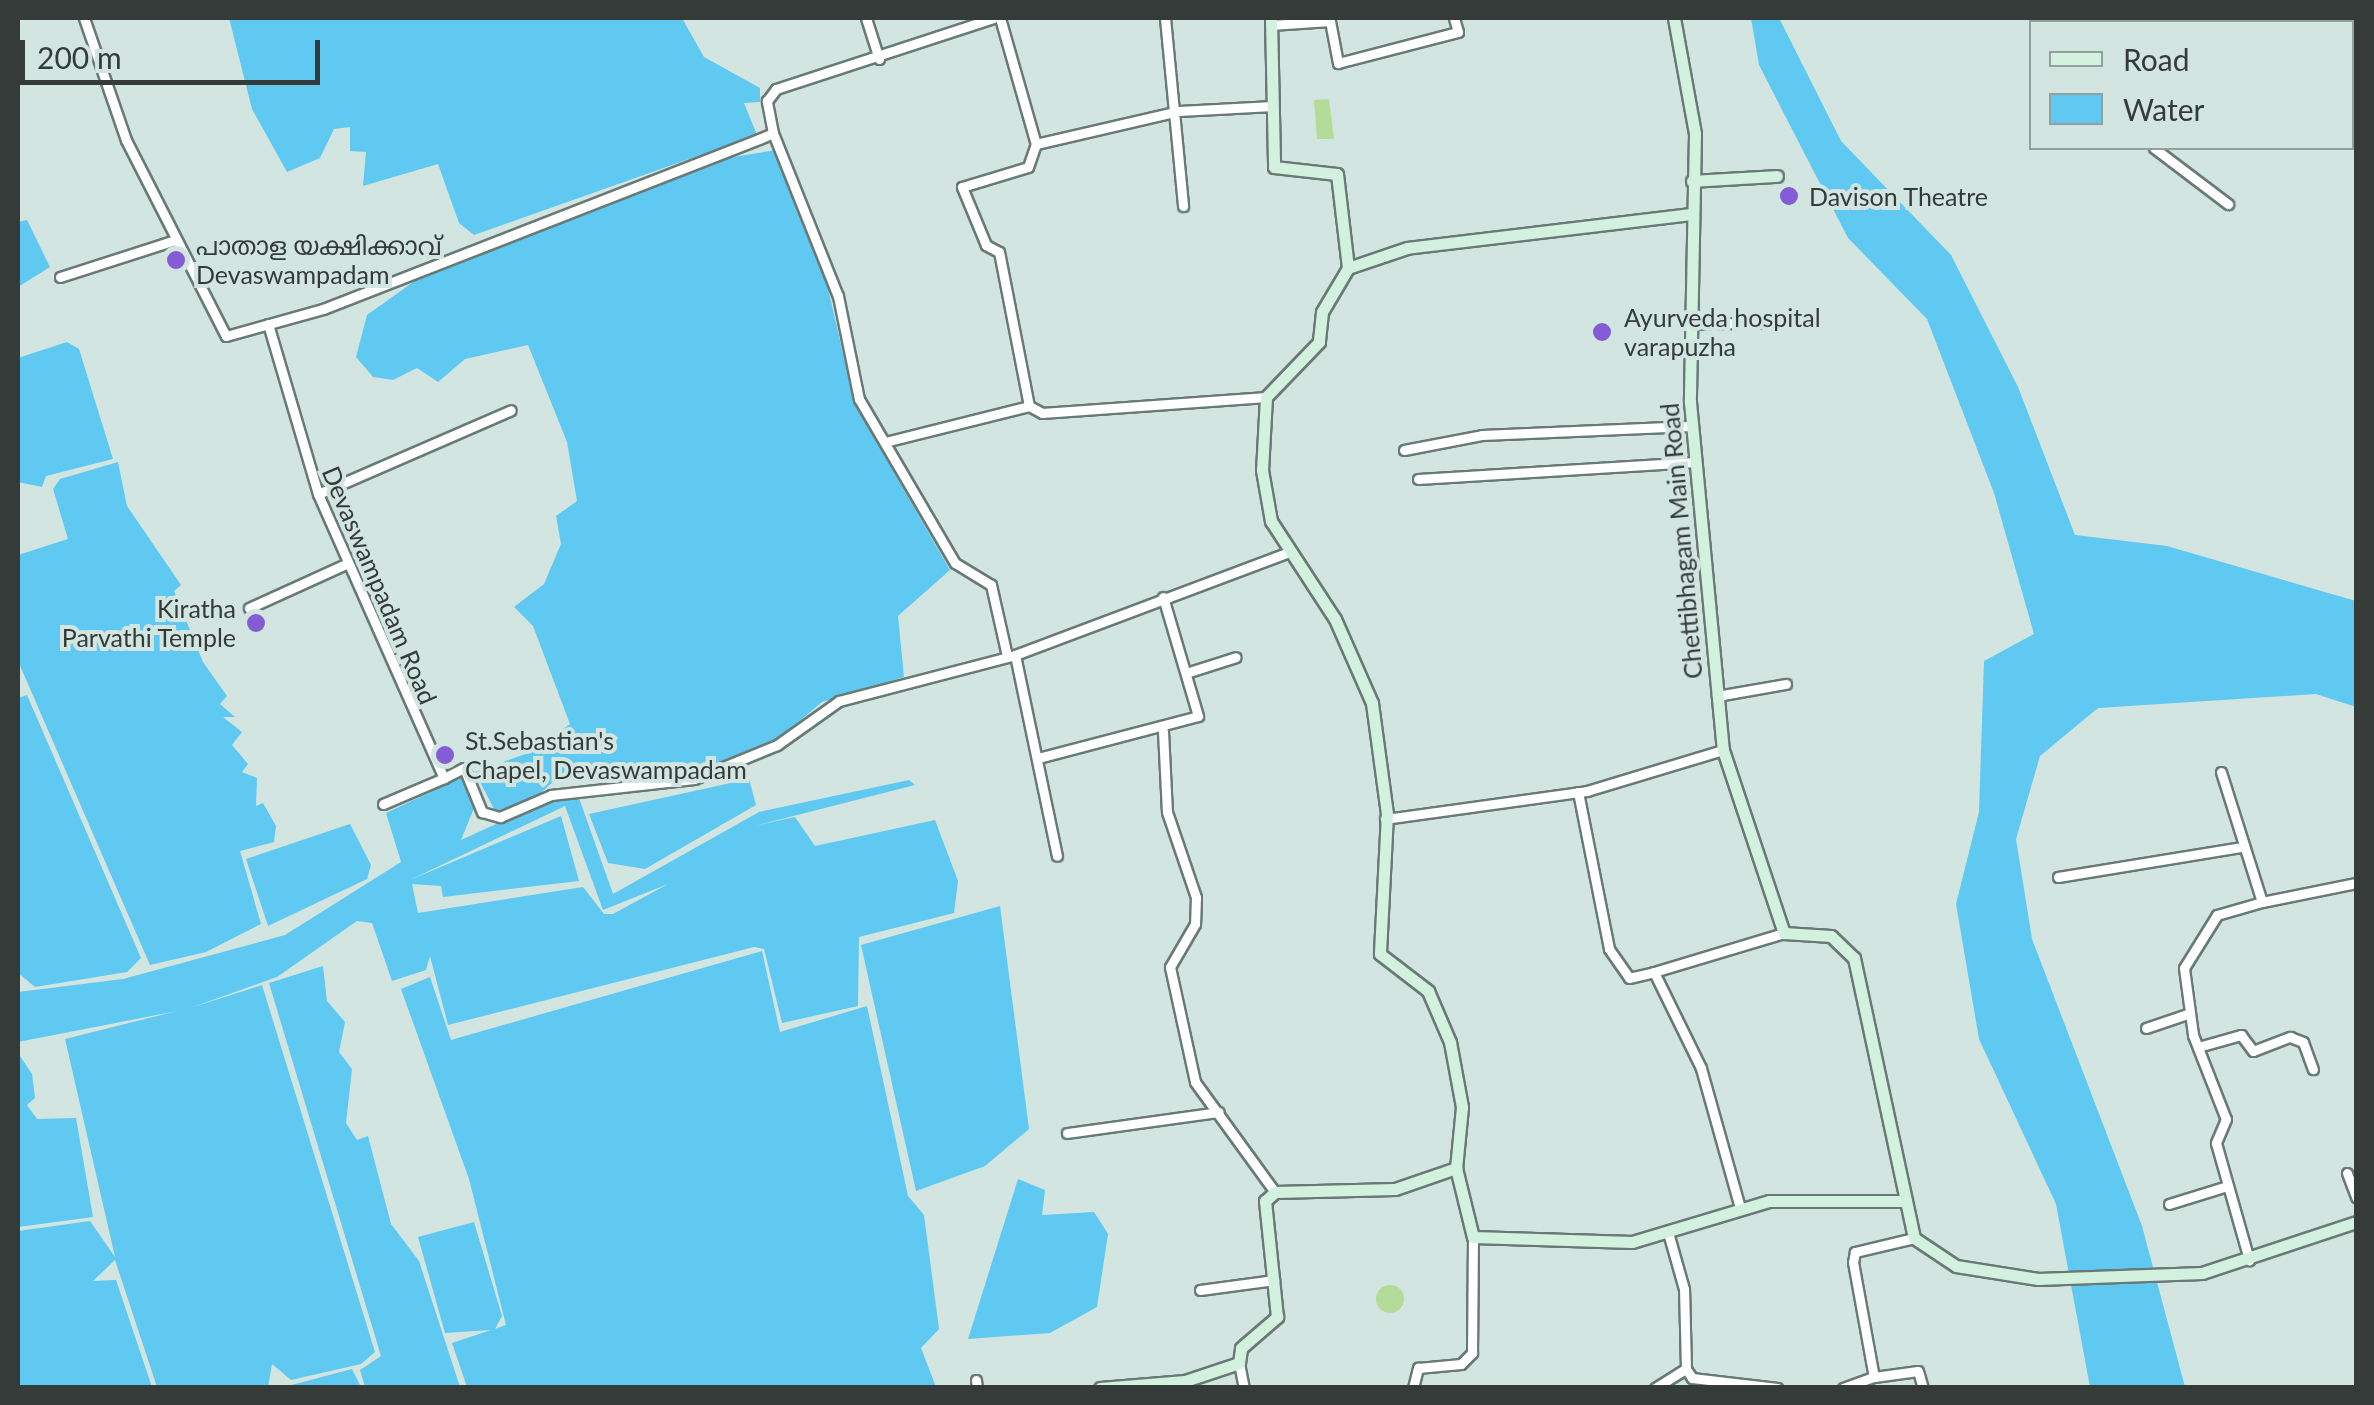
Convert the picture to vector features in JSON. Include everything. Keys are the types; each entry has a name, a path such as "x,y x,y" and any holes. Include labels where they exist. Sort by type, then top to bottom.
{"street":[{"path":"84,18 126,140 226,336 268,324 772,132"},
{"path":"866,18 879,58"},
{"path":"1058,856 1042,757 991,585 955,562 859,399 838,296 772,132 767,101 776,88 997,18 1036,144 1028,167 962,188 986,245 999,252 1030,406 1042,414 1266,397"},
{"path":"1166,18 1179,111 1183,206"},
{"path":"1413,1388 1418,1368 1461,1364 1472,1353 1473,1238 1456,1168 1462,1107 1443,1020 1428,991 1380,954 1386,819 1372,702 1335,619 1286,553 1262,470 1266,397 1319,342 1322,312 1348,268 1337,174 1276,174 1271,21 1330,21 1338,63 1458,32 1454,18"},
{"name":"Chettibhagam Main Road","path":"1674,18 1695,134 1691,426 1723,750 1784,932"},
{"path":"1036,144 1179,111 1274,106"},
{"path":"2157,150 2228,204"},
{"path":"1692,181 1777,176"},
{"path":"1348,268 1407,248 1691,214"},
{"path":"60,277 175,240"},
{"path":"1693,324 1789,322"},
{"name":"Devaswampadam Road","path":"268,324 318,494 444,778"},
{"path":"885,442 1030,406"},
{"path":"318,494 511,410"},
{"path":"1404,450 1482,434 1691,426"},
{"path":"1418,479 1694,462"},
{"path":"383,804 464,768 482,812 500,817 552,795 694,779 777,745 839,701 1011,656 1286,553"},
{"path":"249,608 346,564"},
{"path":"1042,757 1162,731 1198,716 1163,598"},
{"path":"1186,673 1236,658"},
{"path":"1717,696 1786,684"},
{"path":"1162,731 1167,812 1196,897 1195,924 1170,968 1195,1082 1275,1192"},
{"path":"1386,819 1578,792 1723,750"},
{"path":"2221,772 2241,847 2262,902"},
{"path":"1578,792 1609,949 1629,978 1784,932 1830,936 1854,958 1914,1238 1956,1266 2038,1279 2202,1274 2356,1222"},
{"path":"2058,877 2241,847"},
{"path":"2249,1260 2216,1143 2226,1119 2198,1047 2190,1012 2186,958 2208,942 2217,914 2356,884"},
{"path":"1654,972 1701,1068 1740,1208"},
{"path":"2146,1028 2190,1012"},
{"path":"2198,1047 2241,1035 2253,1051 2290,1037 2303,1042 2313,1069"},
{"path":"1067,1133 1220,1112"},
{"path":"1244,1388 1239,1363 1241,1348 1278,1317 1265,1201 1275,1192 1395,1189 1456,1168"},
{"path":"2347,1172 2356,1197"},
{"path":"2170,1204 2226,1186"},
{"path":"1473,1238 1669,1236 1740,1208 1906,1201"},
{"path":"1669,1236 1684,1289 1686,1369 1692,1378 1777,1388"},
{"path":"1874,1377 1855,1252 1914,1238"},
{"path":"1200,1290 1274,1280"},
{"path":"1100,1388 1185,1381 1239,1363"},
{"path":"1655,1388 1686,1369"},
{"path":"1843,1388 1874,1377 1918,1371 1923,1388"}],"green space":[{"path":"1329,99 1334,139 1317,139 1314,100"},
{"path":"1390,1285 1400,1289 1404,1299 1400,1309 1390,1313 1380,1309 1376,1299 1380,1289"}],"water":[{"path":"229,18 682,18 704,57 760,88 760,102 744,103 757,135 474,235 459,223 438,164 363,186 366,152 350,151 350,127 334,129 320,158 287,172 252,109"},
{"path":"1751,18 1779,18 1841,141 1951,255 2018,387 2075,535 2167,546 2356,601 2356,707 2316,694 2098,708 2040,756 2016,839 2032,939 2142,1226 2185,1387 2090,1387 2056,1204 1979,1039 1956,904 1979,812 1984,661 2034,634 1994,493 1927,319 1848,238 1759,65"},
{"path":"776,150 824,271 855,405 950,570 898,616 904,677 822,702 771,745 690,779 555,780 532,801 495,811 475,772 534,751 570,724 533,626 514,607 544,584 561,544 556,516 577,501 567,442 528,345 465,359 438,382 417,368 393,380 373,377 356,357 367,315 423,275 704,162"},
{"path":"27,220 50,267 18,287 18,222"},
{"path":"67,342 79,349 113,459 46,476 42,487 18,482 18,358"},
{"path":"118,462 127,506 181,585 174,591 203,662 227,696 220,704 235,717 223,717 242,732 232,745 248,764 242,772 257,778 256,806 263,803 276,826 274,842 240,851 261,924 206,952 150,965 18,661 18,555 68,539 53,489 60,479"},
{"path":"27,695 141,958 127,972 35,987 18,973 18,698"},
{"path":"465,776 477,801 461,840 553,798 579,798 613,894 759,812 909,780 915,785 754,826 795,817 815,846 935,820 958,881 954,913 859,937 858,1006 782,1023 764,949 754,947 448,1025 430,956 426,970 392,981 372,923 357,921 277,977 190,1008 262,985 375,1352 361,1364 291,1380 272,1364 268,1387 157,1387 115,1260 93,1281 116,1280 152,1387 18,1387 18,1231 90,1221 115,1257 65,1039 177,1011 18,1042 18,992 123,979 285,935 401,862 386,813","holes":["565,806 603,910 668,884 613,914 604,914 583,887 418,913 412,884 441,886 443,897 579,881 561,816 410,880"]},
{"path":"749,779 756,805 645,869 608,863 589,814"},
{"path":"350,824 371,865 367,879 268,926 246,859"},
{"path":"1000,906 1029,1129 985,1166 916,1191 861,945"},
{"path":"762,951 780,1032 867,1006 908,1196 924,1215 939,1329 921,1348 936,1387 467,1387 452,1343 491,1330 445,1333 418,1237 474,1222 502,1316 495,1329 506,1325 469,1179 401,989 430,977 451,1040"},
{"path":"323,966 327,1001 345,1022 339,1052 352,1069 346,1123 357,1140 368,1136 391,1224 419,1261 460,1387 365,1387 360,1370 381,1356 269,983"},
{"path":"18,1053 32,1074 35,1098 27,1105 37,1119 76,1118 93,1217 18,1227"},
{"path":"1018,1179 1045,1190 1042,1215 1094,1212 1108,1234 1097,1307 1050,1333 968,1339"},
{"path":"352,1369 361,1387 284,1387"}],"place":[{"name":"Davison Theatre","path":"1789,196"},
{"name":"പാതാള യക്ഷിക്കാവ് Devaswampadam","path":"176,260"},
{"name":"Ayurveda hospital varapuzha","path":"1602,332"},
{"name":"Kiratha Parvathi Temple","path":"256,623"},
{"name":"St.Sebastian's Chapel, Devaswampadam","path":"445,755"}]}
